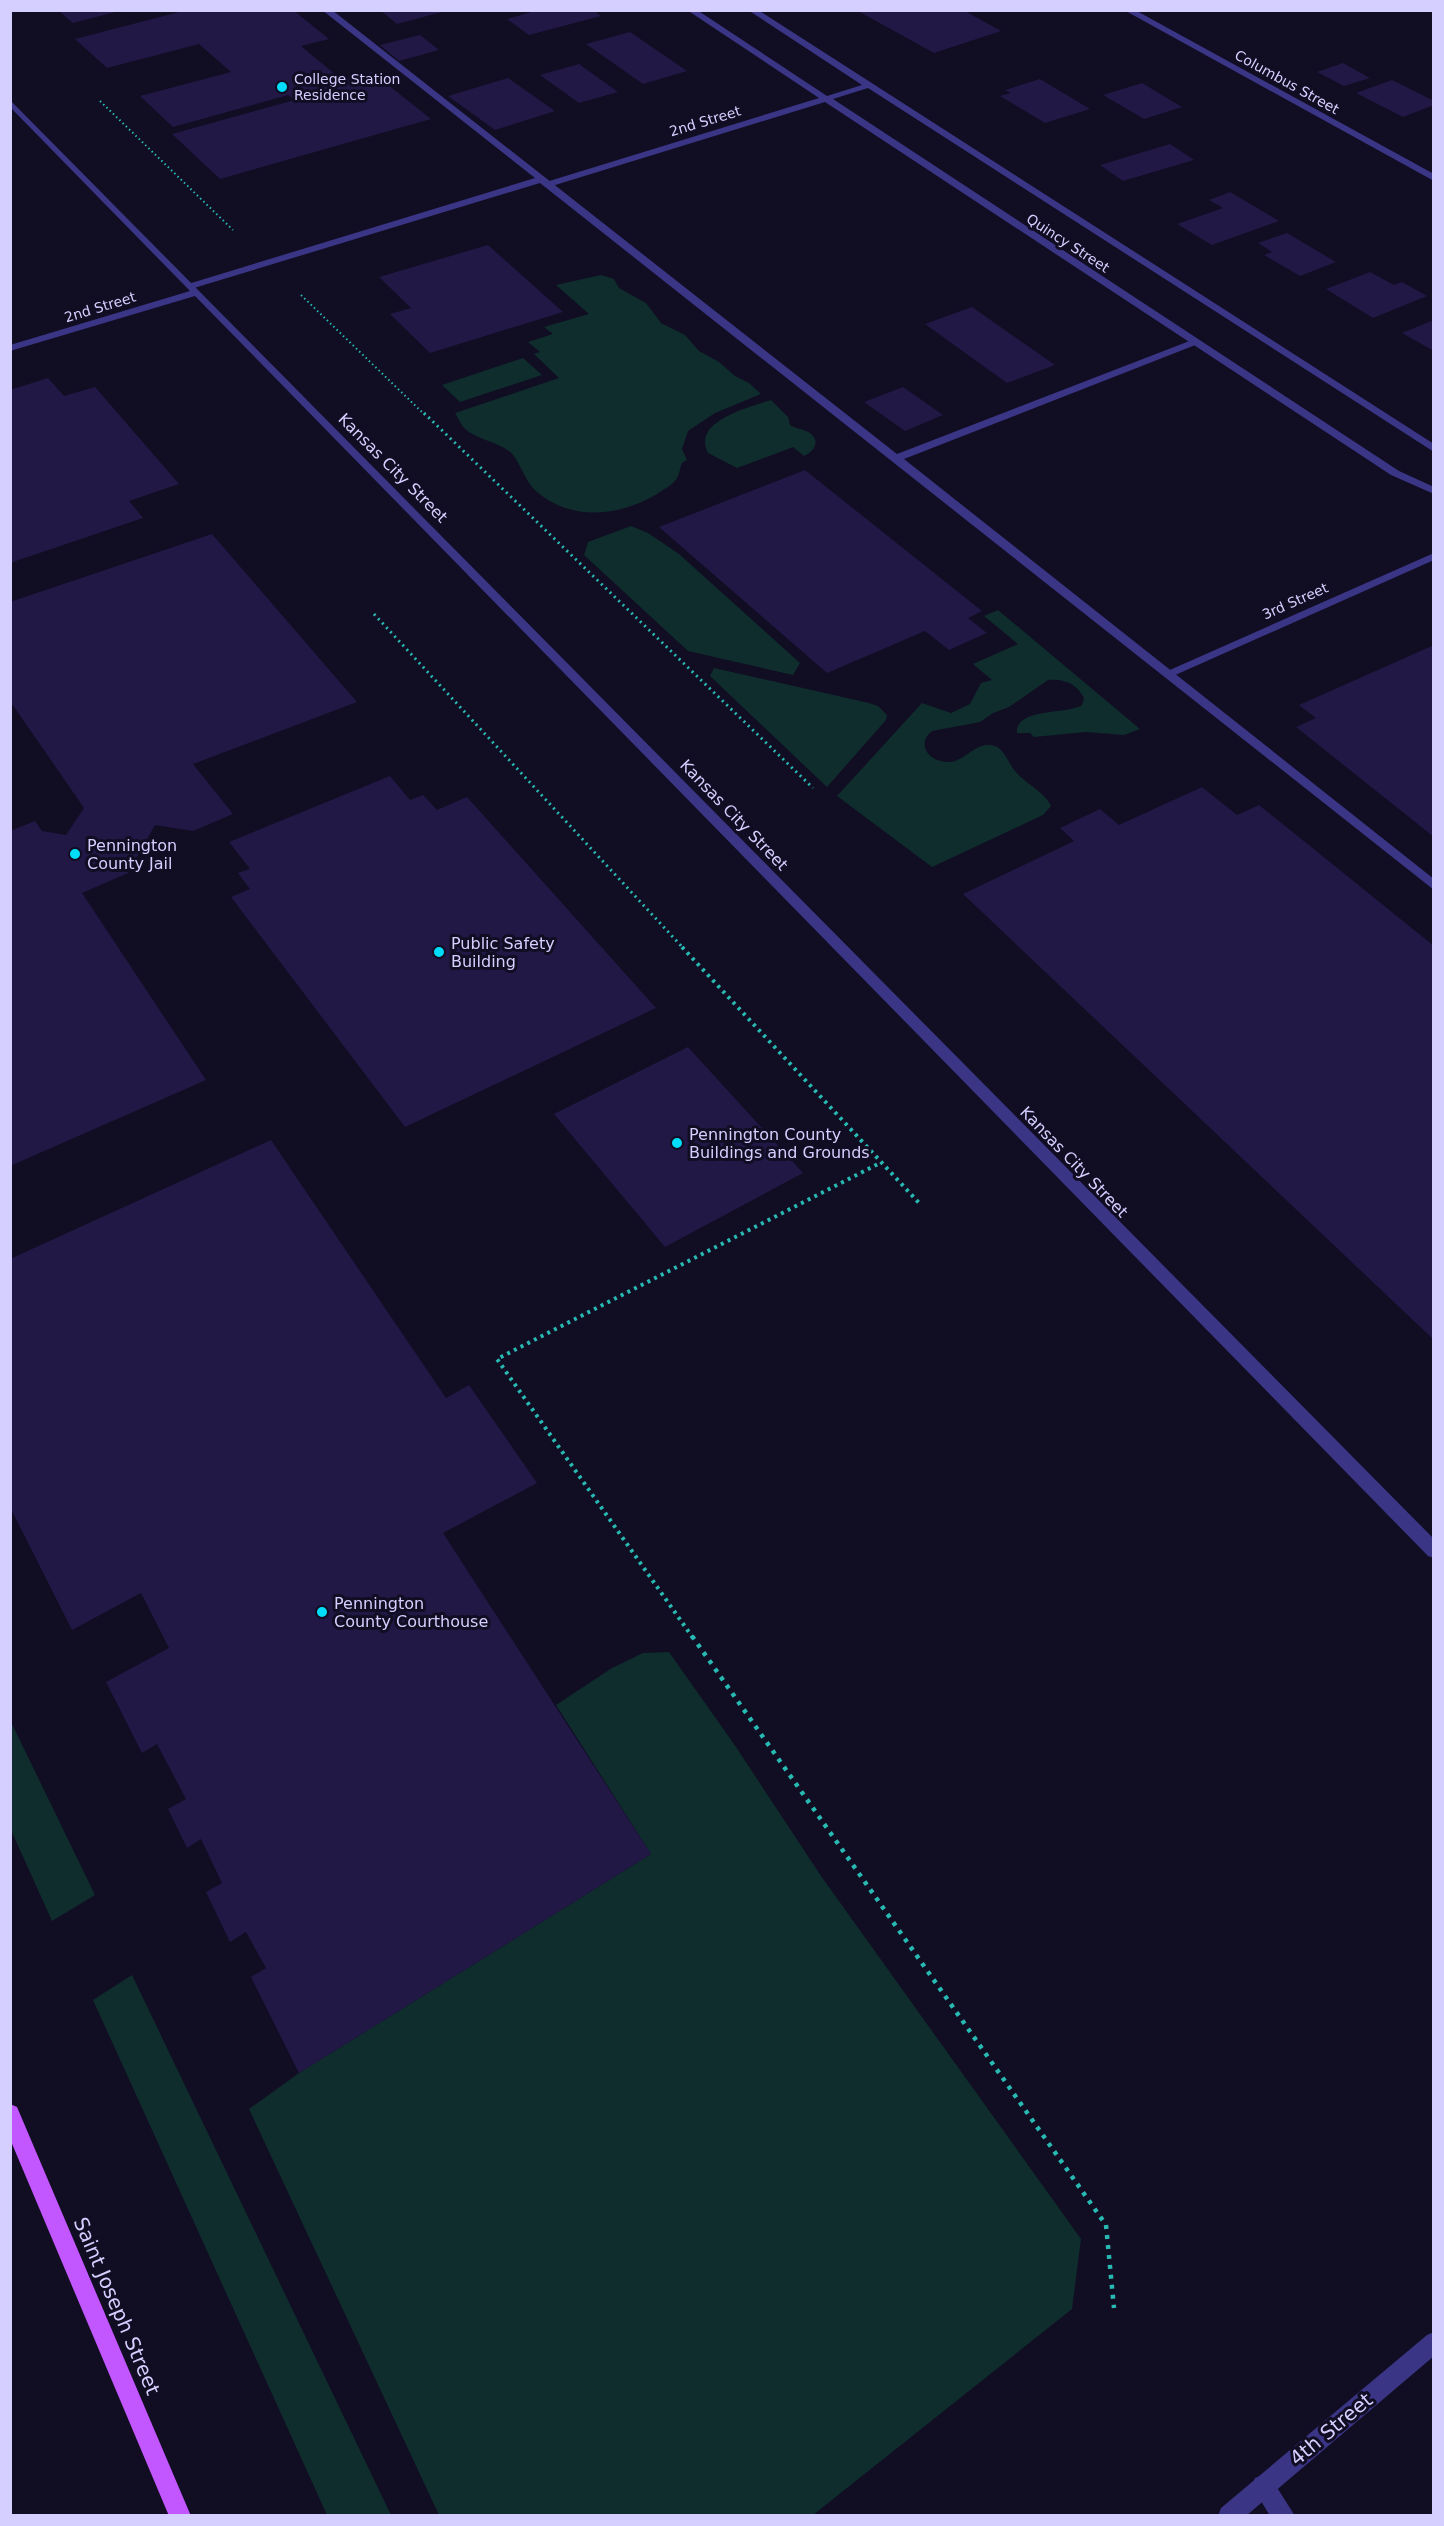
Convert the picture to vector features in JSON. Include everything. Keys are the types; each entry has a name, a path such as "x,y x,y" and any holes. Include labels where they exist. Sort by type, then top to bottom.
{"main road":[{"name":"Saint Joseph Street","path":"10,2114 180,2516"}],"street":[{"path":"326,10 1169,673 1434,886"},
{"name":"Quincy Street","path":"691,10 1395,473 1434,491"},
{"name":"Quincy Street","path":"752,10 1434,449"},
{"name":"Columbus Street","path":"1128,10 1434,178"},
{"name":"2nd Street","path":"10,348 267,263 870,85"},
{"name":"Kansas City Street","path":"10,102 1434,1551"},
{"path":"897,458 1195,342"},
{"name":"3rd Street","path":"1169,673 1434,556"},
{"name":"4th Street","path":"1229,2516 1434,2342"},
{"path":"1263,2486 1284,2516"}],"path":[{"path":"100,101 813,788"},
{"path":"374,614 921,1205"},
{"path":"880,1163 497,1359 1106,2225 1114,2308"}],"green space":[{"path":"601,275 614,279 619,288 646,303 661,323 685,335 699,351 719,362 761,394 715,413 688,431 682,449 687,460 682,463 677,479 657,494 628,507 612,511 581,512 551,502 537,492 513,454 469,432 455,413 559,378 534,354 540,352 528,342 553,334 544,327 589,314 556,285"},
{"path":"523,358 542,375 460,402 442,385"},
{"path":"771,400 788,417 790,425 813,436 816,443 811,452 804,456 793,447 737,468 708,453 705,442 708,432 715,424 737,411"},
{"path":"631,526 648,533 679,554 800,663 793,675 688,651 584,555 588,542"},
{"path":"998,610 1140,729 1124,735 1086,732 1034,737 1030,733 1017,733 1019,725 1033,715 1082,705 1084,698 1078,689 1065,681 1048,680 1009,707 993,713 980,722 932,731 927,736 925,747 936,760 955,761 983,745 995,746 1004,753 1015,771 1044,796 1051,806 1043,815 932,867 837,796 922,703 951,713 970,704 981,683 992,680 973,664 1018,644 984,616"},
{"path":"714,668 869,703 878,706 887,715 886,720 827,787 710,676"},
{"path":"669,1652 736,1747 821,1876 1081,2239 1072,2309 813,2515 439,2515 249,2109 299,2073 651,1854 556,1705 612,1668 643,1653"},
{"path":"10,1720 95,1895 52,1921 11,1830"},
{"path":"132,1975 391,2515 327,2515 93,2000"}],"building":[{"path":"58,10 119,10 119,11 73,23"},
{"name":"College Station Residence","path":"187,10 293,10 329,39 301,46 342,80 372,72 431,119 220,179 172,134 295,100 288,95 173,127 140,96 231,72 199,44 107,68 75,39"},
{"path":"380,10 446,10 446,11 397,24"},
{"path":"539,10 593,10 601,16 529,35 507,19"},
{"path":"856,10 963,10 1001,31 934,53"},
{"path":"630,32 687,71 643,84 586,44"},
{"path":"420,35 439,50 399,61 380,45"},
{"path":"1343,63 1370,78 1344,86 1317,72"},
{"path":"579,64 618,92 579,103 540,75"},
{"path":"508,78 555,111 495,130 448,96"},
{"path":"1040,79 1090,109 1045,123 1000,96 1011,93 1005,90"},
{"path":"1392,80 1434,101 1434,105 1403,117 1356,93"},
{"path":"1142,83 1182,107 1144,119 1103,95"},
{"path":"1170,144 1194,160 1123,181 1100,165"},
{"path":"1230,192 1279,221 1212,245 1177,224 1223,208 1209,200"},
{"path":"1287,233 1336,262 1300,276 1264,255 1272,252 1258,243"},
{"path":"488,245 563,312 430,353 390,314 411,308 379,277"},
{"path":"1370,272 1394,285 1402,282 1427,296 1373,318 1326,289"},
{"path":"972,307 1055,365 1007,383 925,324"},
{"path":"1434,320 1434,351 1402,333"},
{"path":"48,378 64,396 95,387 179,484 129,501 143,518 10,563 10,390"},
{"path":"903,387 943,415 905,431 864,402"},
{"path":"805,470 982,611 968,618 987,633 949,650 925,631 827,673 659,527"},
{"name":"Pennington County Jail","path":"212,534 357,702 193,764 233,814 193,831 155,825 128,873 82,893 206,1080 10,1166 10,831 35,821 42,831 66,835 84,808 10,701 10,602"},
{"path":"1434,645 1434,837 1296,727 1316,718 1299,705"},
{"name":"Public Safety Building","path":"390,776 410,800 423,795 437,810 467,797 656,1008 405,1127 231,897 250,889 238,873 250,869 229,842"},
{"path":"1202,787 1237,815 1259,805 1434,946 1434,1340 963,894 1074,841 1060,828 1100,809 1119,825"},
{"name":"Pennington County Buildings and Grounds","path":"688,1047 803,1173 665,1247 554,1114"},
{"name":"Pennington County Courthouse","path":"271,1140 446,1398 469,1385 537,1483 443,1533 651,1854 299,2073 251,1977 266,1968 246,1932 230,1942 206,1892 222,1883 201,1839 187,1848 168,1809 186,1799 157,1744 142,1753 106,1682 169,1648 141,1593 72,1630 10,1507 10,1259"}],"place":[{"name":"College Station Residence","path":"282,87"},
{"name":"Pennington County Jail","path":"75,854"},
{"name":"Public Safety Building","path":"439,952"},
{"name":"Pennington County Buildings and Grounds","path":"677,1143"},
{"name":"Pennington County Courthouse","path":"322,1612"}]}
